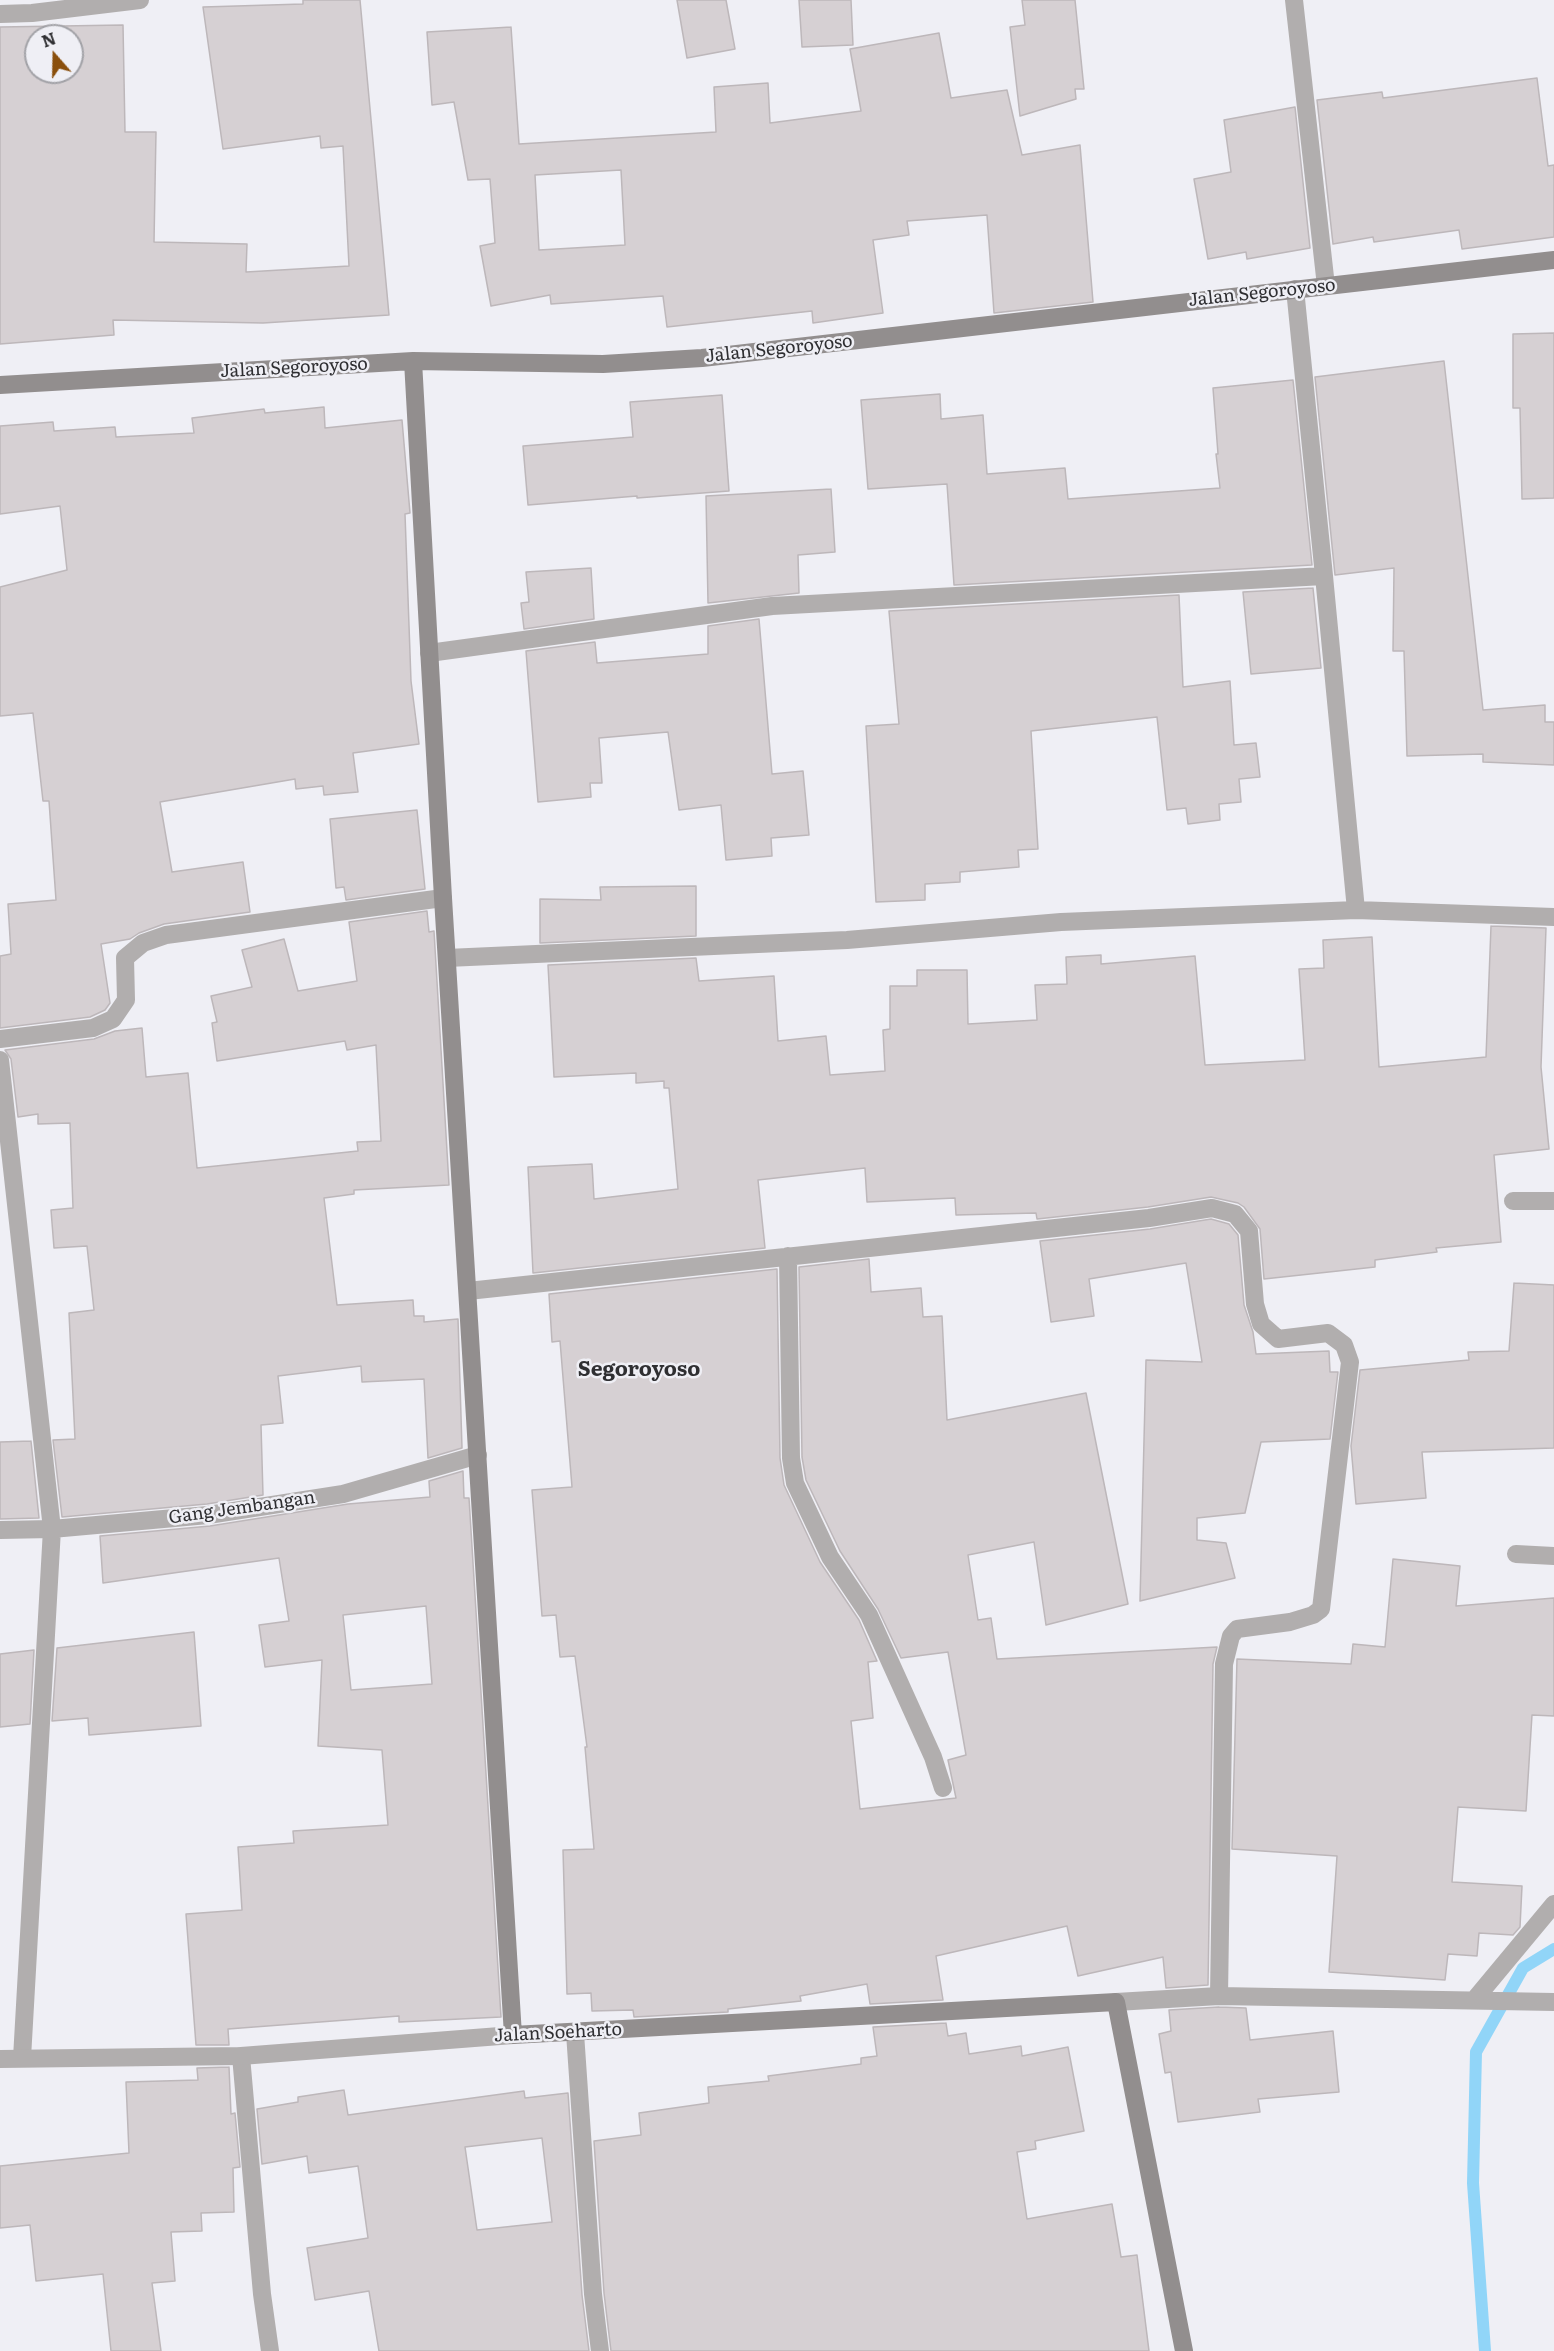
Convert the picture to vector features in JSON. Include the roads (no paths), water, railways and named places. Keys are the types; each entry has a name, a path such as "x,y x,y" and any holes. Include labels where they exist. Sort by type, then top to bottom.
{"main road":[{"name":"Jalan Segoroyoso","path":"0,385 413,361 603,364 702,358 1554,260"},
{"path":"413,361 443,898 513,2035"},
{"path":"1116,2002 1184,2351"},
{"name":"Jalan Soeharto","path":"513,2035 1116,2002"}],"street":[{"path":"0,14 140,0"},
{"path":"1294,0 1326,286"},
{"path":"1295,289 1356,910"},
{"path":"429,653 772,606 1324,576"},
{"path":"0,1040 93,1028 114,1019 126,1000 125,958 142,943 150,940 166,935 443,898"},
{"path":"447,958 847,940 1061,922 1356,910 1554,917"},
{"path":"0,1060 52,1529 22,2058"},
{"path":"1513,1201 1554,1201"},
{"path":"468,1291 1149,1218 1212,1208 1235,1214 1249,1231 1255,1304 1261,1324 1278,1339 1328,1333 1344,1345 1350,1362 1321,1608 1313,1615 1290,1622 1237,1629 1231,1636 1224,1664 1219,1996"},
{"path":"788,1256 791,1458 795,1483 830,1557 869,1615 933,1757 943,1788"},
{"name":"Gang Jembangan","path":"0,1530 52,1529 208,1515 343,1494 478,1455"},
{"path":"1516,1554 1554,1556"},
{"path":"1475,2000 1554,1904"},
{"path":"1116,2002 1219,1996 1554,2002"},
{"path":"576,2033 593,2294 600,2351"},
{"name":"Jalan Soeharto","path":"0,2059 241,2056 513,2035"},
{"path":"241,2056 261,2282 270,2351"}],"waterway":[{"path":"1485,2351 1473,2183 1476,2052 1523,1968 1554,1949"}],"district":[{"name":"Segoroyoso","path":"639,1370"}]}
